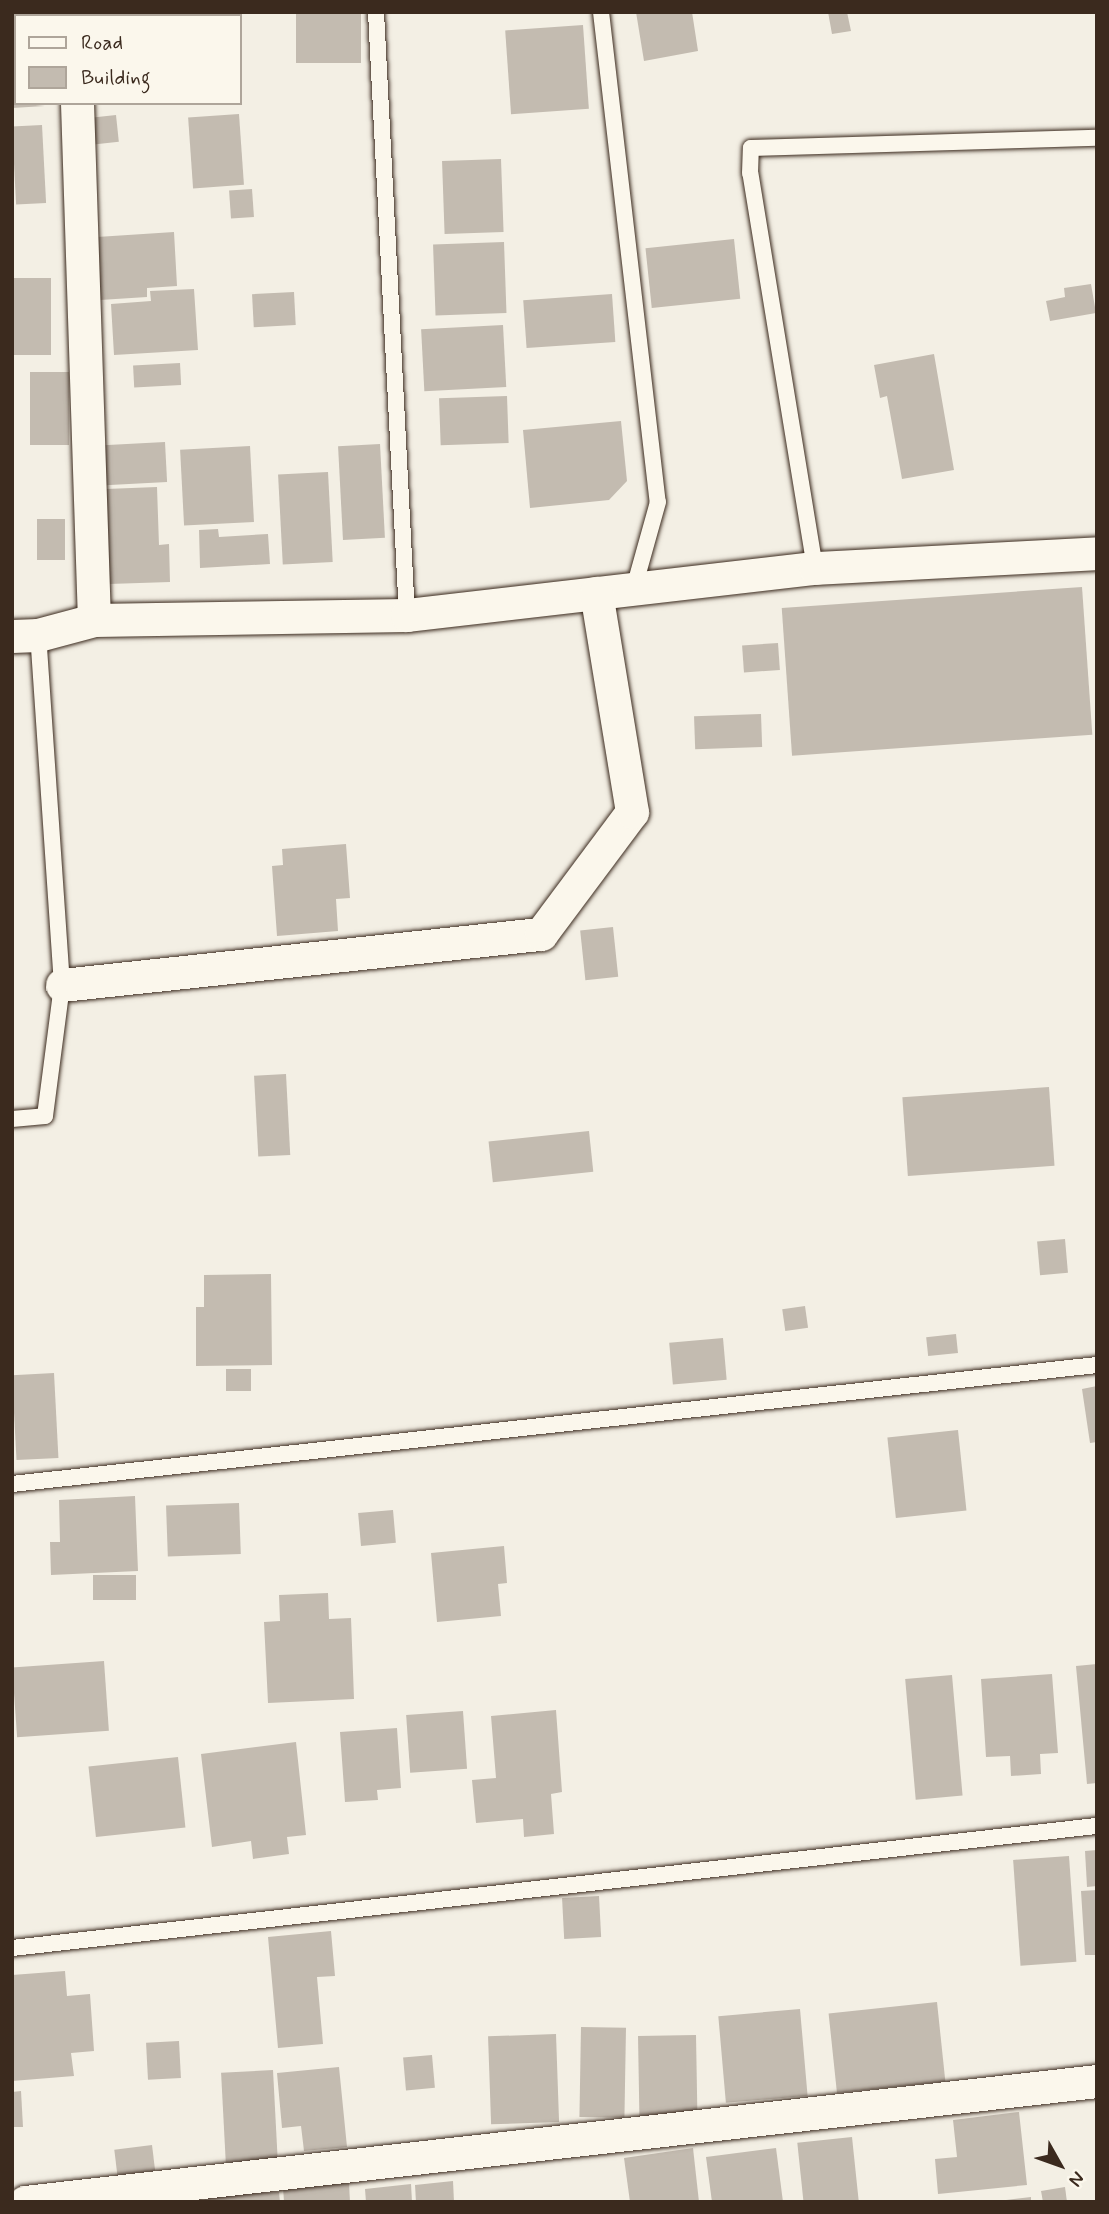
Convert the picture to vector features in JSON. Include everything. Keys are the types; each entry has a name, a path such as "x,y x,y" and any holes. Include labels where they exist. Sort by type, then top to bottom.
{"street":[{"path":"77,105 94,620"},
{"path":"25,636 94,620 407,615 815,568 1097,553"},
{"path":"62,985 541,934 632,812 597,593"},
{"path":"25,2202 1097,2081"}],"lane":[{"path":"376,12 407,615"},
{"path":"601,12 658,502 634,588"},
{"path":"815,568 750,173 751,148 1097,138"},
{"path":"12,1119 45,1116 62,985 25,636"},
{"path":"12,1484 1097,1365"},
{"path":"12,1948 1097,1826"}],"building":[{"path":"12,12 47,12 14,14 14,105 45,106 12,108"},
{"path":"201,12 240,12 240,14"},
{"path":"296,12 361,12 361,63 296,63"},
{"path":"636,12 692,12 698,51 644,61"},
{"path":"828,12 847,12 851,31 832,34"},
{"path":"583,25 589,109 511,114 505,30"},
{"path":"239,114 244,185 193,188 188,118"},
{"path":"116,115 119,142 89,145 86,118"},
{"path":"42,125 46,203 16,204 12,127"},
{"path":"501,159 504,232 445,234 442,161"},
{"path":"252,189 254,217 231,219 229,191"},
{"path":"174,232 177,286 147,288 147,297 100,300 97,237"},
{"path":"734,239 740,299 652,308 645,248"},
{"path":"504,242 506,313 436,315 433,244"},
{"path":"12,278 51,278 51,355 12,355"},
{"path":"1091,284 1096,313 1050,321 1046,301 1065,297 1064,288"},
{"path":"194,289 198,350 114,355 111,304 151,301 150,291"},
{"path":"294,292 296,325 254,327 252,294"},
{"path":"612,294 615,342 527,348 523,300"},
{"path":"503,325 506,387 424,391 421,329"},
{"path":"934,354 954,470 902,479 887,396 880,398 874,365"},
{"path":"180,363 181,385 134,387 133,365"},
{"path":"30,372 69,372 69,445 30,445"},
{"path":"507,396 509,443 441,445 439,398"},
{"path":"621,421 627,481 609,500 530,508 523,430"},
{"path":"165,442 167,482 105,485 103,445"},
{"path":"380,444 385,538 343,540 338,446"},
{"path":"250,446 254,522 184,526 180,450"},
{"path":"328,472 333,562 283,564 278,475"},
{"path":"157,487 159,545 169,544 170,582 109,584 106,489"},
{"path":"37,519 65,519 65,560 37,560"},
{"path":"218,529 219,537 268,534 270,564 200,568 199,530"},
{"path":"1082,587 1092,735 792,756 782,608"},
{"path":"778,643 780,670 744,672 742,646"},
{"path":"761,714 762,747 695,749 694,716"},
{"path":"346,844 350,898 336,899 338,931 277,936 272,866 283,865 282,849"},
{"path":"613,927 618,977 585,980 580,930"},
{"path":"286,1074 290,1155 258,1157 254,1076"},
{"path":"1049,1087 1055,1166 908,1176 902,1097"},
{"path":"589,1131 593,1172 493,1182 489,1142"},
{"path":"1065,1239 1068,1273 1040,1275 1037,1241"},
{"path":"271,1274 272,1365 196,1366 196,1307 204,1307 204,1275"},
{"path":"805,1306 808,1328 785,1331 782,1309"},
{"path":"956,1334 958,1353 928,1356 926,1337"},
{"path":"723,1338 727,1380 673,1385 669,1343"},
{"path":"226,1369 251,1369 251,1391 226,1391"},
{"path":"54,1373 58,1458 17,1460 12,1375"},
{"path":"1097,1386 1097,1442 1090,1443 1082,1389"},
{"path":"958,1430 966,1511 896,1518 887,1437"},
{"path":"135,1496 138,1571 51,1575 50,1542 60,1542 59,1500"},
{"path":"239,1503 241,1554 168,1557 166,1506"},
{"path":"393,1510 396,1543 361,1546 358,1513"},
{"path":"504,1546 507,1583 498,1584 501,1616 437,1622 431,1553"},
{"path":"93,1575 136,1575 136,1600 93,1600"},
{"path":"328,1593 329,1619 351,1618 354,1699 268,1703 264,1622 280,1621 279,1595"},
{"path":"104,1661 109,1731 17,1737 12,1667"},
{"path":"1097,1664 1097,1783 1087,1784 1076,1666"},
{"path":"1052,1674 1058,1753 1040,1754 1041,1774 1011,1776 1010,1756 986,1757 981,1679"},
{"path":"952,1675 963,1796 916,1800 905,1679"},
{"path":"556,1710 562,1792 551,1794 554,1834 524,1837 523,1819 476,1823 472,1780 496,1778 491,1716"},
{"path":"463,1711 467,1769 410,1773 406,1715"},
{"path":"397,1728 401,1788 377,1790 378,1800 345,1802 340,1732"},
{"path":"296,1742 306,1835 287,1837 289,1854 253,1859 251,1841 212,1847 201,1754"},
{"path":"178,1757 185,1828 96,1837 88,1766"},
{"path":"1097,1850 1097,1886 1087,1887 1085,1851"},
{"path":"1069,1856 1076,1962 1021,1966 1013,1860"},
{"path":"1097,1890 1097,1955 1085,1955 1081,1891"},
{"path":"599,1896 601,1937 564,1939 562,1898"},
{"path":"331,1931 335,1976 317,1977 323,2044 278,2048 268,1937"},
{"path":"65,1971 67,1996 90,1994 94,2051 71,2053 74,2076 12,2081 12,1975"},
{"path":"937,2002 945,2082 837,2093 829,2013"},
{"path":"800,2009 808,2096 726,2103 718,2016"},
{"path":"581,2027 626,2028 624,2118 579,2117"},
{"path":"556,2034 559,2122 491,2124 488,2036"},
{"path":"696,2035 697,2115 639,2116 638,2036"},
{"path":"179,2041 181,2078 148,2080 146,2043"},
{"path":"432,2055 435,2088 406,2090 403,2058"},
{"path":"339,2067 347,2147 304,2151 301,2126 282,2128 277,2073"},
{"path":"273,2070 278,2160 226,2163 221,2073"},
{"path":"21,2091 23,2127 12,2127 12,2092"},
{"path":"1019,2112 1027,2185 938,2194 935,2159 957,2157 953,2120"},
{"path":"852,2137 859,2202 804,2202 797,2143"},
{"path":"152,2145 155,2171 117,2175 114,2150"},
{"path":"693,2148 699,2202 630,2202 624,2158"},
{"path":"776,2148 783,2202 712,2202 706,2157"},
{"path":"453,2181 454,2202 416,2202 415,2185"},
{"path":"349,2183 350,2202 284,2202 283,2187"},
{"path":"411,2184 412,2202 366,2202 365,2189"},
{"path":"1065,2187 1067,2202 1043,2202 1041,2191"},
{"path":"279,2192 280,2202 205,2202 204,2196"},
{"path":"1031,2197 1031,2202 1006,2202 1006,2200"}]}
